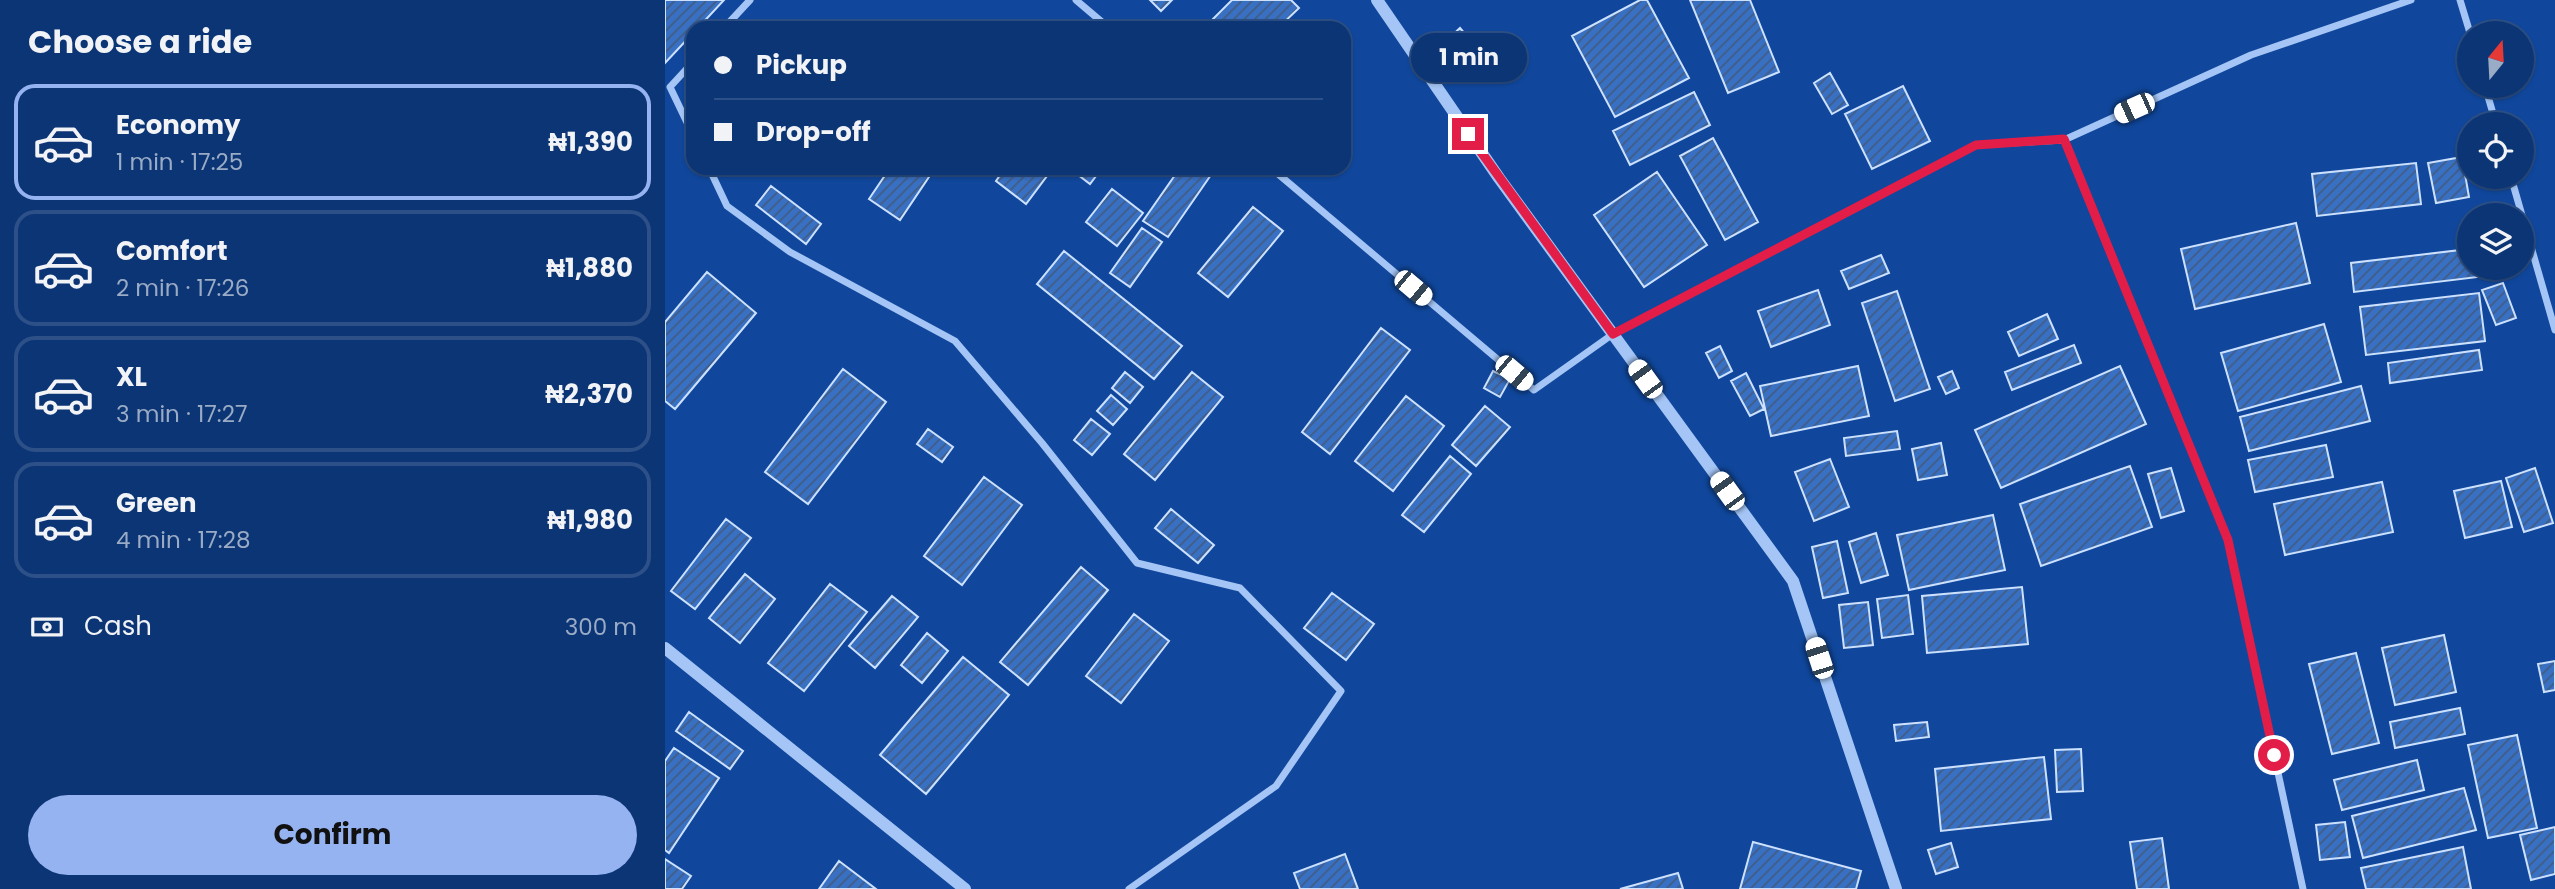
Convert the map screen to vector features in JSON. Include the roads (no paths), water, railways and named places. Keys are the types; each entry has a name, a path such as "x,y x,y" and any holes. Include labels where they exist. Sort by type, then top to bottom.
{"street":[{"path":"730,21 750,0"},
{"path":"1076,0 1101,21"},
{"path":"1377,0 1499,178 1793,581 1896,889"},
{"path":"1279,175 1534,390 1613,334 1976,145 2064,139 2251,55 2411,0"},
{"path":"2460,0 2466,21"},
{"path":"686,69 667,87 686,122"},
{"path":"2064,139 2228,540 2303,889"},
{"path":"712,175 727,206 790,253 955,341 1042,443 1137,563 1240,588 1341,691 1276,786 1129,889"},
{"path":"2514,189 2555,330"},
{"path":"665,648 965,889"}]}
